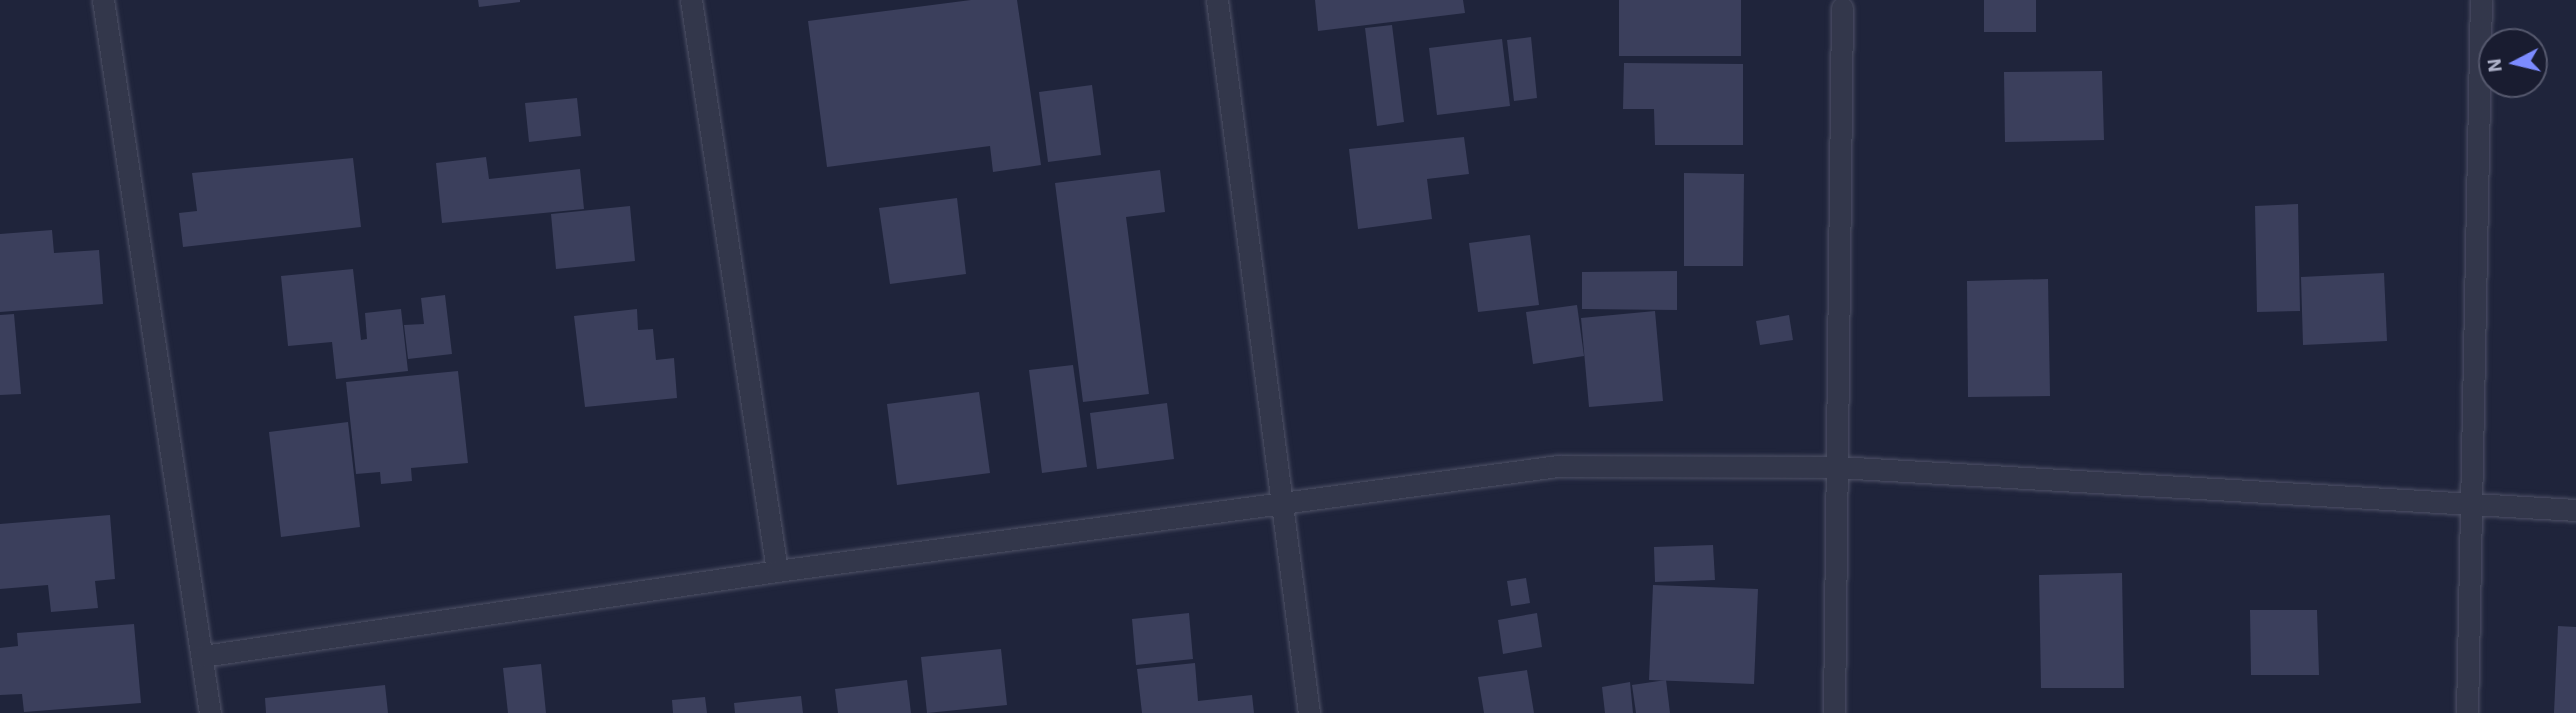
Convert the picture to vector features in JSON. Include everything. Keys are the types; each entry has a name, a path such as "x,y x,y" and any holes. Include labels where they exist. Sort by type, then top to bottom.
{"street":[{"path":"103,0 210,713"},
{"path":"691,0 777,570"},
{"path":"1217,0 1309,713"},
{"path":"2467,713 2481,0"},
{"path":"1834,713 1842,8"},
{"path":"203,656 777,570 1558,466 1837,467 2471,506 2576,510"}],"building":[{"path":"478,0 520,0 520,2 479,7"},
{"path":"971,0 1017,0 1041,165 993,172 990,146 827,167 808,21"},
{"path":"1315,0 1463,0 1465,13 1318,31"},
{"path":"1619,0 1741,0 1741,56 1619,56"},
{"path":"1984,0 2036,0 2036,32 1984,32"},
{"path":"1392,25 1404,122 1377,126 1365,28"},
{"path":"1531,37 1537,98 1514,101 1507,40"},
{"path":"1502,39 1510,106 1437,115 1429,48"},
{"path":"1624,63 1743,64 1743,145 1655,145 1654,109 1623,109"},
{"path":"2102,71 2104,140 2005,142 2004,72"},
{"path":"1092,85 1101,155 1048,162 1039,92"},
{"path":"577,98 581,136 529,142 525,103"},
{"path":"1464,137 1469,174 1427,179 1432,219 1358,229 1349,149"},
{"path":"486,157 489,179 580,169 584,209 442,223 436,163"},
{"path":"353,158 361,227 183,247 179,213 197,211 192,173"},
{"path":"1160,170 1165,212 1126,217 1149,394 1083,402 1055,183"},
{"path":"1684,173 1744,174 1743,266 1684,266"},
{"path":"957,198 966,274 890,284 879,208"},
{"path":"2298,204 2300,311 2257,312 2255,206"},
{"path":"630,206 635,261 556,269 551,214"},
{"path":"52,230 54,253 99,250 103,304 0,312 0,234"},
{"path":"1530,235 1539,305 1478,312 1469,243"},
{"path":"353,269 361,340 367,339 365,313 401,309 408,371 336,379 332,342 288,346 281,276"},
{"path":"1677,271 1677,310 1582,309 1582,272"},
{"path":"2384,273 2387,341 2303,345 2301,277"},
{"path":"2048,279 2050,396 1968,397 1967,281"},
{"path":"445,295 452,354 408,359 404,325 424,324 421,298"},
{"path":"1577,305 1584,356 1533,364 1526,312"},
{"path":"637,309 638,330 653,329 656,360 674,358 677,398 585,407 574,316"},
{"path":"1655,311 1663,401 1589,407 1581,318"},
{"path":"14,314 21,394 0,395 0,315"},
{"path":"1789,315 1793,340 1760,345 1756,321"},
{"path":"1073,365 1087,467 1042,473 1029,370"},
{"path":"458,371 468,463 411,468 412,481 381,484 380,472 356,474 346,382"},
{"path":"979,392 990,473 897,485 887,404"},
{"path":"1167,403 1174,459 1097,469 1090,413"},
{"path":"348,422 360,527 281,537 269,432"},
{"path":"110,515 115,579 95,581 98,608 51,612 48,585 0,589 0,524"},
{"path":"1713,545 1715,580 1655,582 1654,547"},
{"path":"2122,573 2124,688 2041,688 2039,575"},
{"path":"1526,578 1530,603 1511,606 1507,581"},
{"path":"1653,585 1758,589 1754,684 1649,680"},
{"path":"2250,610 2317,610 2319,675 2251,675"},
{"path":"1189,613 1193,659 1136,665 1132,619"},
{"path":"1537,613 1542,647 1503,654 1498,620"},
{"path":"134,624 141,703 24,712 22,694 0,695 0,648 18,646 17,633"},
{"path":"2558,626 2576,627 2576,713 2554,713"},
{"path":"1001,649 1007,705 927,713 921,657"},
{"path":"1195,663 1198,701 1252,695 1254,713 1142,713 1137,669"},
{"path":"541,664 546,713 508,713 503,668"},
{"path":"1527,670 1534,713 1484,713 1478,677"},
{"path":"907,680 911,713 838,713 835,689"},
{"path":"1666,680 1670,713 1636,713 1632,685"},
{"path":"1630,682 1633,713 1605,713 1602,687"},
{"path":"385,685 388,713 266,713 265,698"},
{"path":"801,696 803,713 735,713 734,703"},
{"path":"705,697 707,713 673,713 672,700"}]}
